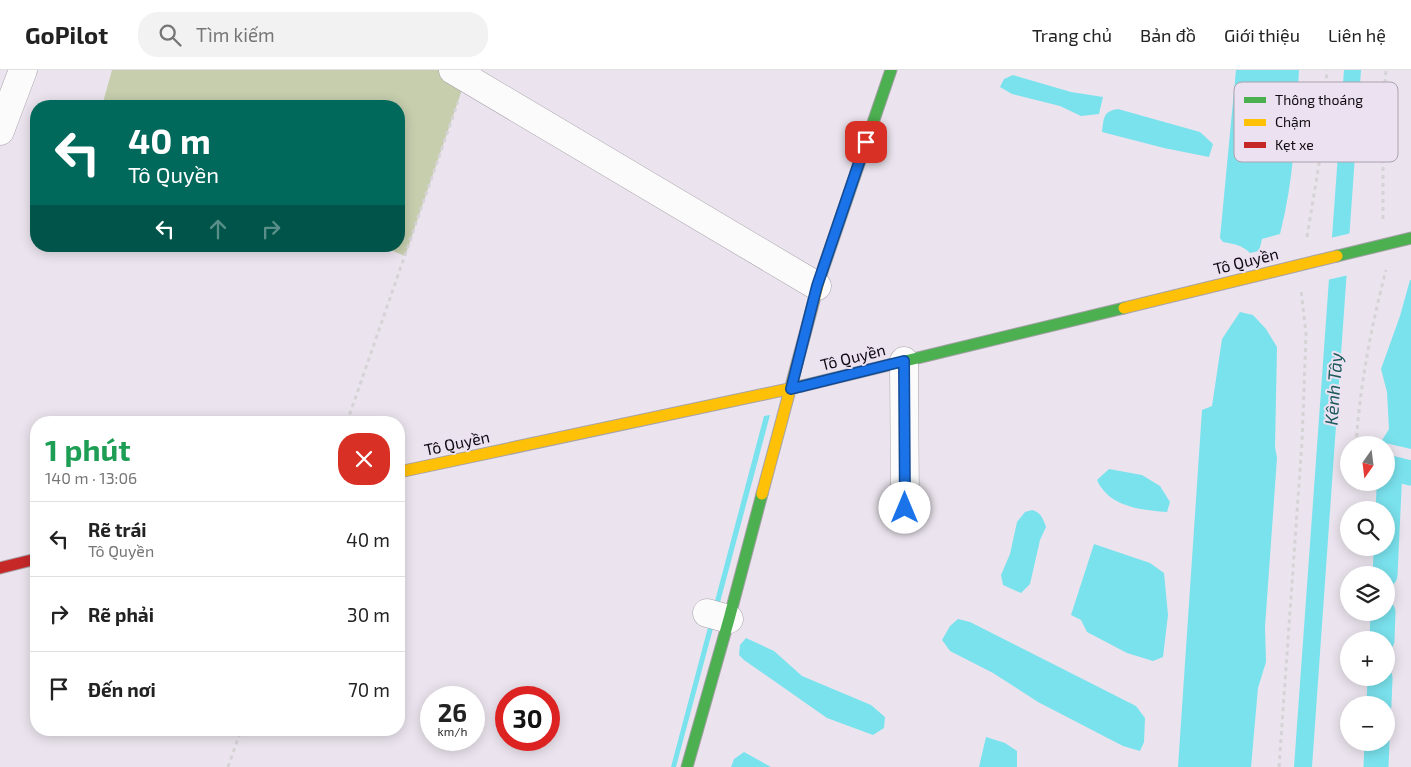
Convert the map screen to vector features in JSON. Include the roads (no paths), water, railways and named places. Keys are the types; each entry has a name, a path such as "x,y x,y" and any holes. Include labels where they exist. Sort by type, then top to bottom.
{"main road":[{"path":"687,767 719,616 791,389 817,286 891,70"},
{"name":"Tô Quyền","path":"405,471 791,389 1411,238"},
{"path":"0,568 30,560"}],"street":[{"path":"0,131 23,70"},
{"path":"459,74 817,286"},
{"path":"904,361 905,508"}],"water":[{"path":"1236,70 1299,70 1298,82 1235,82"},
{"path":"1344,70 1361,70 1360,82 1343,82"},
{"path":"1013,75 1071,92 1103,97 1099,114 1081,116 1060,106 1012,94 1000,87 1004,79"},
{"path":"1234,91 1234,162 1292,162 1285,214 1280,234 1262,239 1259,251 1250,253 1234,244 1223,242 1220,238"},
{"path":"1118,109 1200,132 1213,144 1209,157 1102,132 1107,113"},
{"name":"Kênh Tây","path":"1337,162 1355,162 1312,767 1294,767"},
{"path":"1411,280 1411,449 1395,445 1395,436 1385,436 1389,429 1387,392 1381,369"},
{"path":"1240,312 1253,315 1266,329 1277,347 1275,447 1277,458 1265,627 1266,662 1258,688 1251,767 1178,767 1202,410 1212,406 1222,339"},
{"path":"770,415 676,767 671,767 764,416"},
{"path":"1109,469 1142,475 1160,486 1170,502 1167,512 1137,508 1109,496 1097,480"},
{"path":"1032,510 1040,514 1046,527 1040,540 1030,584 1021,593 1003,585 1001,575 1010,554 1017,522 1025,512"},
{"path":"1094,544 1150,563 1164,573 1168,615 1163,657 1153,661 1127,653 1087,632 1081,620 1071,615"},
{"path":"958,619 970,622 1136,706 1145,718 1144,742 1140,751 1123,746 1038,702 993,673 950,651 942,640 950,626"},
{"path":"746,638 774,651 802,676 871,705 885,717 884,728 873,735 827,718 744,660 739,655 740,645"},
{"path":"986,737 1005,743 1017,751 1017,767 979,767"},
{"path":"744,752 771,767 731,767 734,759"}],"waterway":[{"path":"1385,566 1390,468 1411,473"},
{"path":"1382,631 1383,621"},
{"path":"1379,696 1380,686"},
{"path":"1376,767 1377,751"}]}
